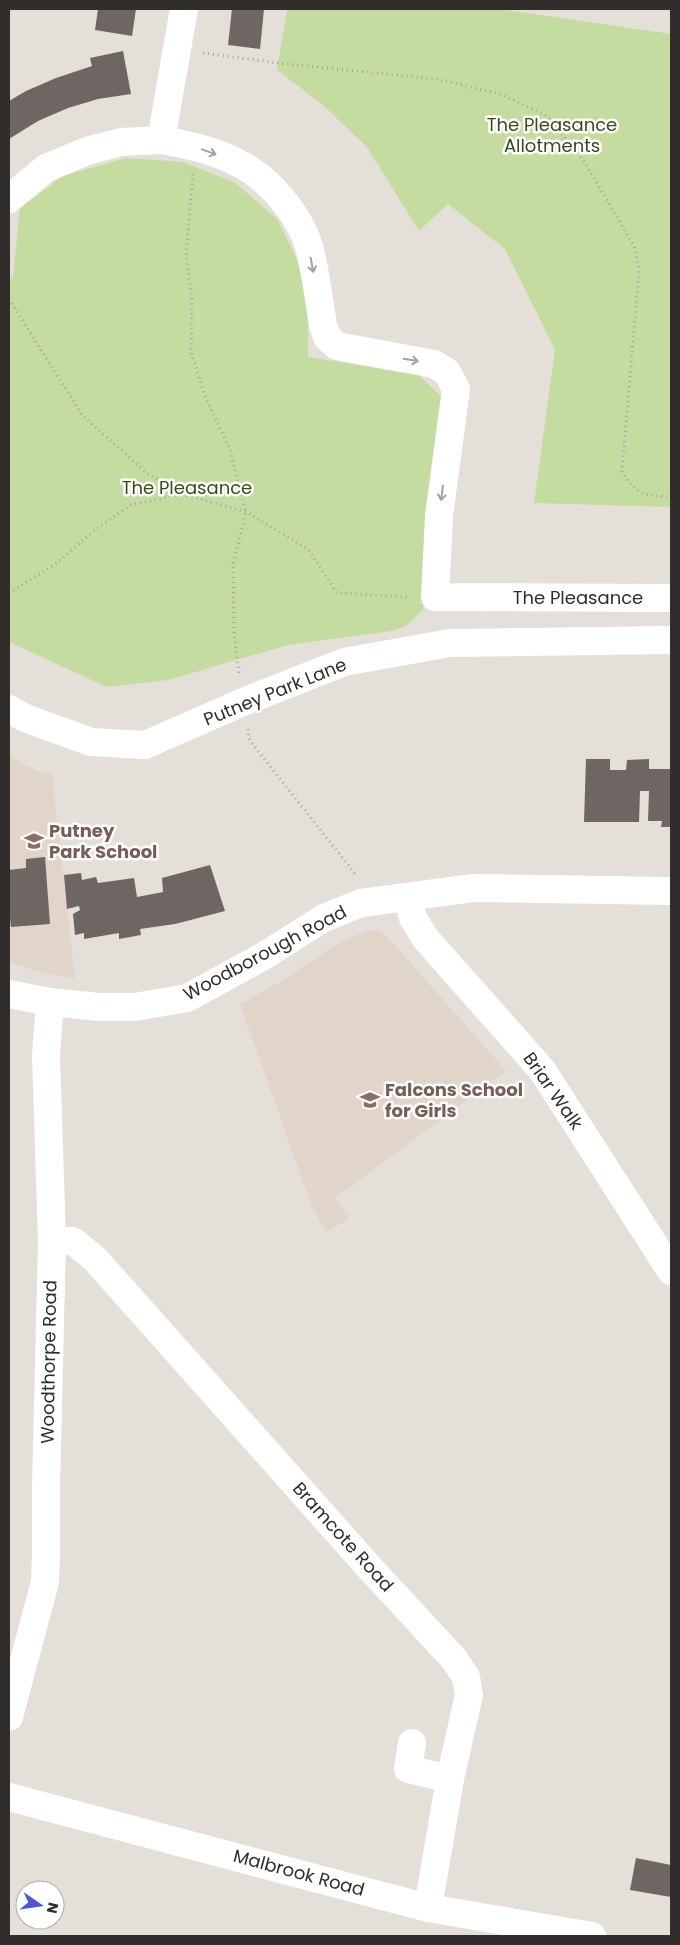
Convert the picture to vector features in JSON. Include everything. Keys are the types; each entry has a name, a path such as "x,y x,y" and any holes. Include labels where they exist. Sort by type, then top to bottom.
{"street":[{"path":"161,140 184,9"},
{"path":"9,199 46,168 87,151 121,142 161,140 196,147 239,163 270,186 296,218 309,248 323,325 327,337 337,346 434,364 447,372 456,389 439,516 435,597"},
{"name":"The Pleasance","path":"435,597 671,598"},
{"name":"Putney Park Lane","path":"9,709 25,718 91,742 146,745 243,702 344,662 450,643 671,640"},
{"name":"Woodborough Road","path":"9,994 50,1002 100,1007 135,1007 187,998 262,958 324,918 361,903 473,888 671,891"},
{"name":"Briar Walk","path":"407,897 413,918 426,939 542,1070 671,1271"},
{"name":"Woodthorpe Road","path":"9,1717 44,1582 46,1553 52,1241 46,1055 50,1002"},
{"name":"Bramcote Road","path":"52,1241 73,1241 95,1259 112,1281 454,1659 466,1677 469,1695 450,1780 428,1908"},
{"path":"412,1743 408,1769 450,1780"},
{"name":"Malbrook Road","path":"9,1797 428,1908 592,1936"}],"path":[{"path":"178,49 278,63 436,79 501,94 547,116 585,163 634,246 639,270 622,471 631,487 645,495 671,497"},
{"path":"196,147 186,255 192,301 191,352 206,396 230,450 246,512 233,566 234,632 250,741 356,876 358,883"},
{"path":"9,299 82,415 148,474 183,494 246,512 308,549 337,593 421,598 435,597"},
{"path":"9,593 57,563 96,529 131,505 183,494"}],"shaded area":[{"name":"Putney Park School","path":"9,754 23,764 43,773 52,774 75,979 44,973 9,962"},
{"name":"Falcons School for Girls","path":"366,931 378,931 385,934 506,1071 335,1198 349,1219 326,1232 312,1207 240,1004 280,982 337,944"}],"green space":[{"name":"The Pleasance Allotments","path":"287,9 499,9 671,34 671,507 534,503 555,350 505,249 448,204 419,231 367,147 323,105 277,70"},
{"name":"The Pleasance","path":"126,158 183,162 234,182 277,219 296,257 308,302 308,357 419,375 443,398 427,536 423,610 406,626 391,631 288,645 168,680 107,687 9,642 9,280 13,277 20,208 63,176"}],"building":[{"path":"98,9 136,9 132,36 95,30"},
{"path":"232,9 264,9 260,49 228,45"},
{"path":"123,51 131,94 98,99 68,108 38,121 9,139 9,101 26,91 56,78 92,66 90,58"},
{"path":"586,759 610,759 610,770 626,770 627,760 649,759 649,769 671,769 671,827 661,827 662,821 648,821 649,791 640,791 639,822 584,822"},
{"path":"45,857 50,924 11,927 9,920 9,870 26,868 26,859"},
{"path":"210,865 225,911 175,924 140,929 141,935 119,939 119,933 84,939 84,933 75,935 73,914 80,910 79,906 67,909 64,875 81,873 82,880 96,877 98,883 134,878 137,897 163,892 162,878"},
{"path":"636,1858 671,1865 671,1897 630,1890"}],"place":[{"name":"Putney Park School","path":"34,841"},
{"name":"Falcons School for Girls","path":"370,1100"}]}
